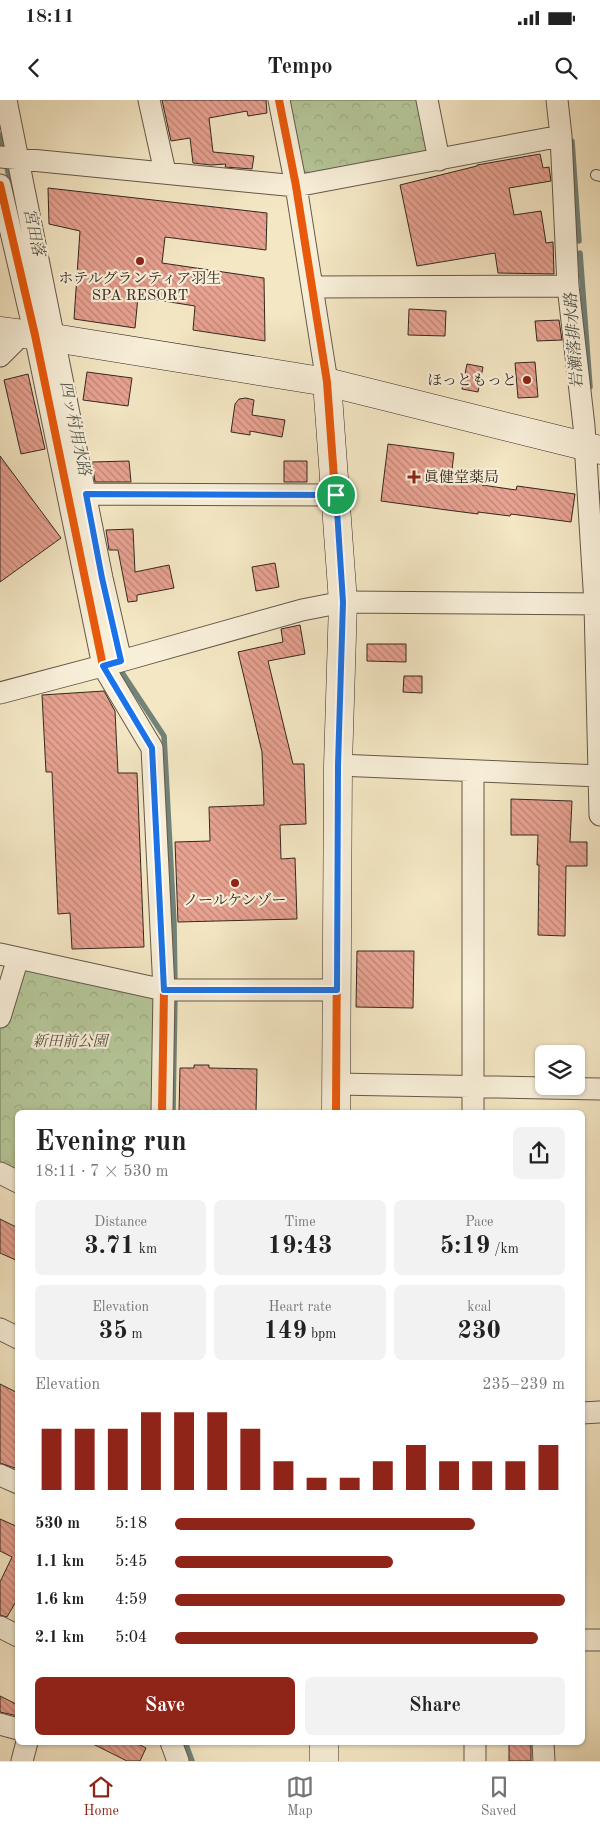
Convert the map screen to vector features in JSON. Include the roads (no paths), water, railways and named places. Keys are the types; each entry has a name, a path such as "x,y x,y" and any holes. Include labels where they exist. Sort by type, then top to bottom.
{"street":[{"path":"6,100 9,157 28,335 86,494 102,578 112,664"},
{"path":"149,100 165,172"},
{"path":"279,100 296,186 327,382 343,602 338,765 336,1110"},
{"path":"427,100 438,160"},
{"path":"557,100 561,136 568,286 593,448 598,605 600,815"},
{"path":"9,157 296,186 561,136"},
{"path":"0,185 28,335 112,664 152,748 164,990 162,1110"},
{"path":"312,287 568,286"},
{"path":"0,356 28,335 327,382 593,448"},
{"path":"86,494 336,495"},
{"path":"0,692 112,664 302,610 343,602 598,605"},
{"path":"338,765 600,776"},
{"path":"473,771 473,1110"},
{"path":"0,1017 9,956 164,990 337,990"},
{"path":"336,1084 600,1089"},
{"path":"0,1173 15,1180"},
{"path":"0,1329 15,1336"},
{"path":"585,1413 600,1412"},
{"path":"0,1475 15,1482"},
{"path":"0,1627 15,1634"},
{"path":"585,1640 600,1640"},
{"path":"0,1724 15,1728"},
{"path":"22,1761 26,1745"},
{"path":"324,1745 324,1761"},
{"path":"475,1745 475,1761"},
{"path":"544,1745 544,1761"}],"waterway":[{"name":"四ッ村用水路","path":"0,135 4,152"},
{"name":"岩瀬落排水路","path":"572,141 579,241"},
{"name":"四ッ村用水路","path":"6,161 11,189"},
{"name":"岩瀬落排水路","path":"580,253 590,387"},
{"name":"岩瀬落排水路","path":"599,494 600,509"},
{"name":"四ッ村用水路","path":"123,674 164,736 174,923 175,985"},
{"name":"四ッ村用水路","path":"173,1110 175,995"},
{"name":"四ッ村用水路","path":"186,1745 192,1761"}],"place":[{"name":"ホテルグランティア羽生 SPA RESORT","path":"140,261"},
{"name":"ほっともっと","path":"527,380"},
{"name":"眞健堂薬局","path":"414,477"},
{"name":"ノールケンゾー","path":"235,883"}],"water label":[{"name":"宮田落","path":"35,232"}],"park label":[{"name":"新田前公園","path":"70,1041"}]}
